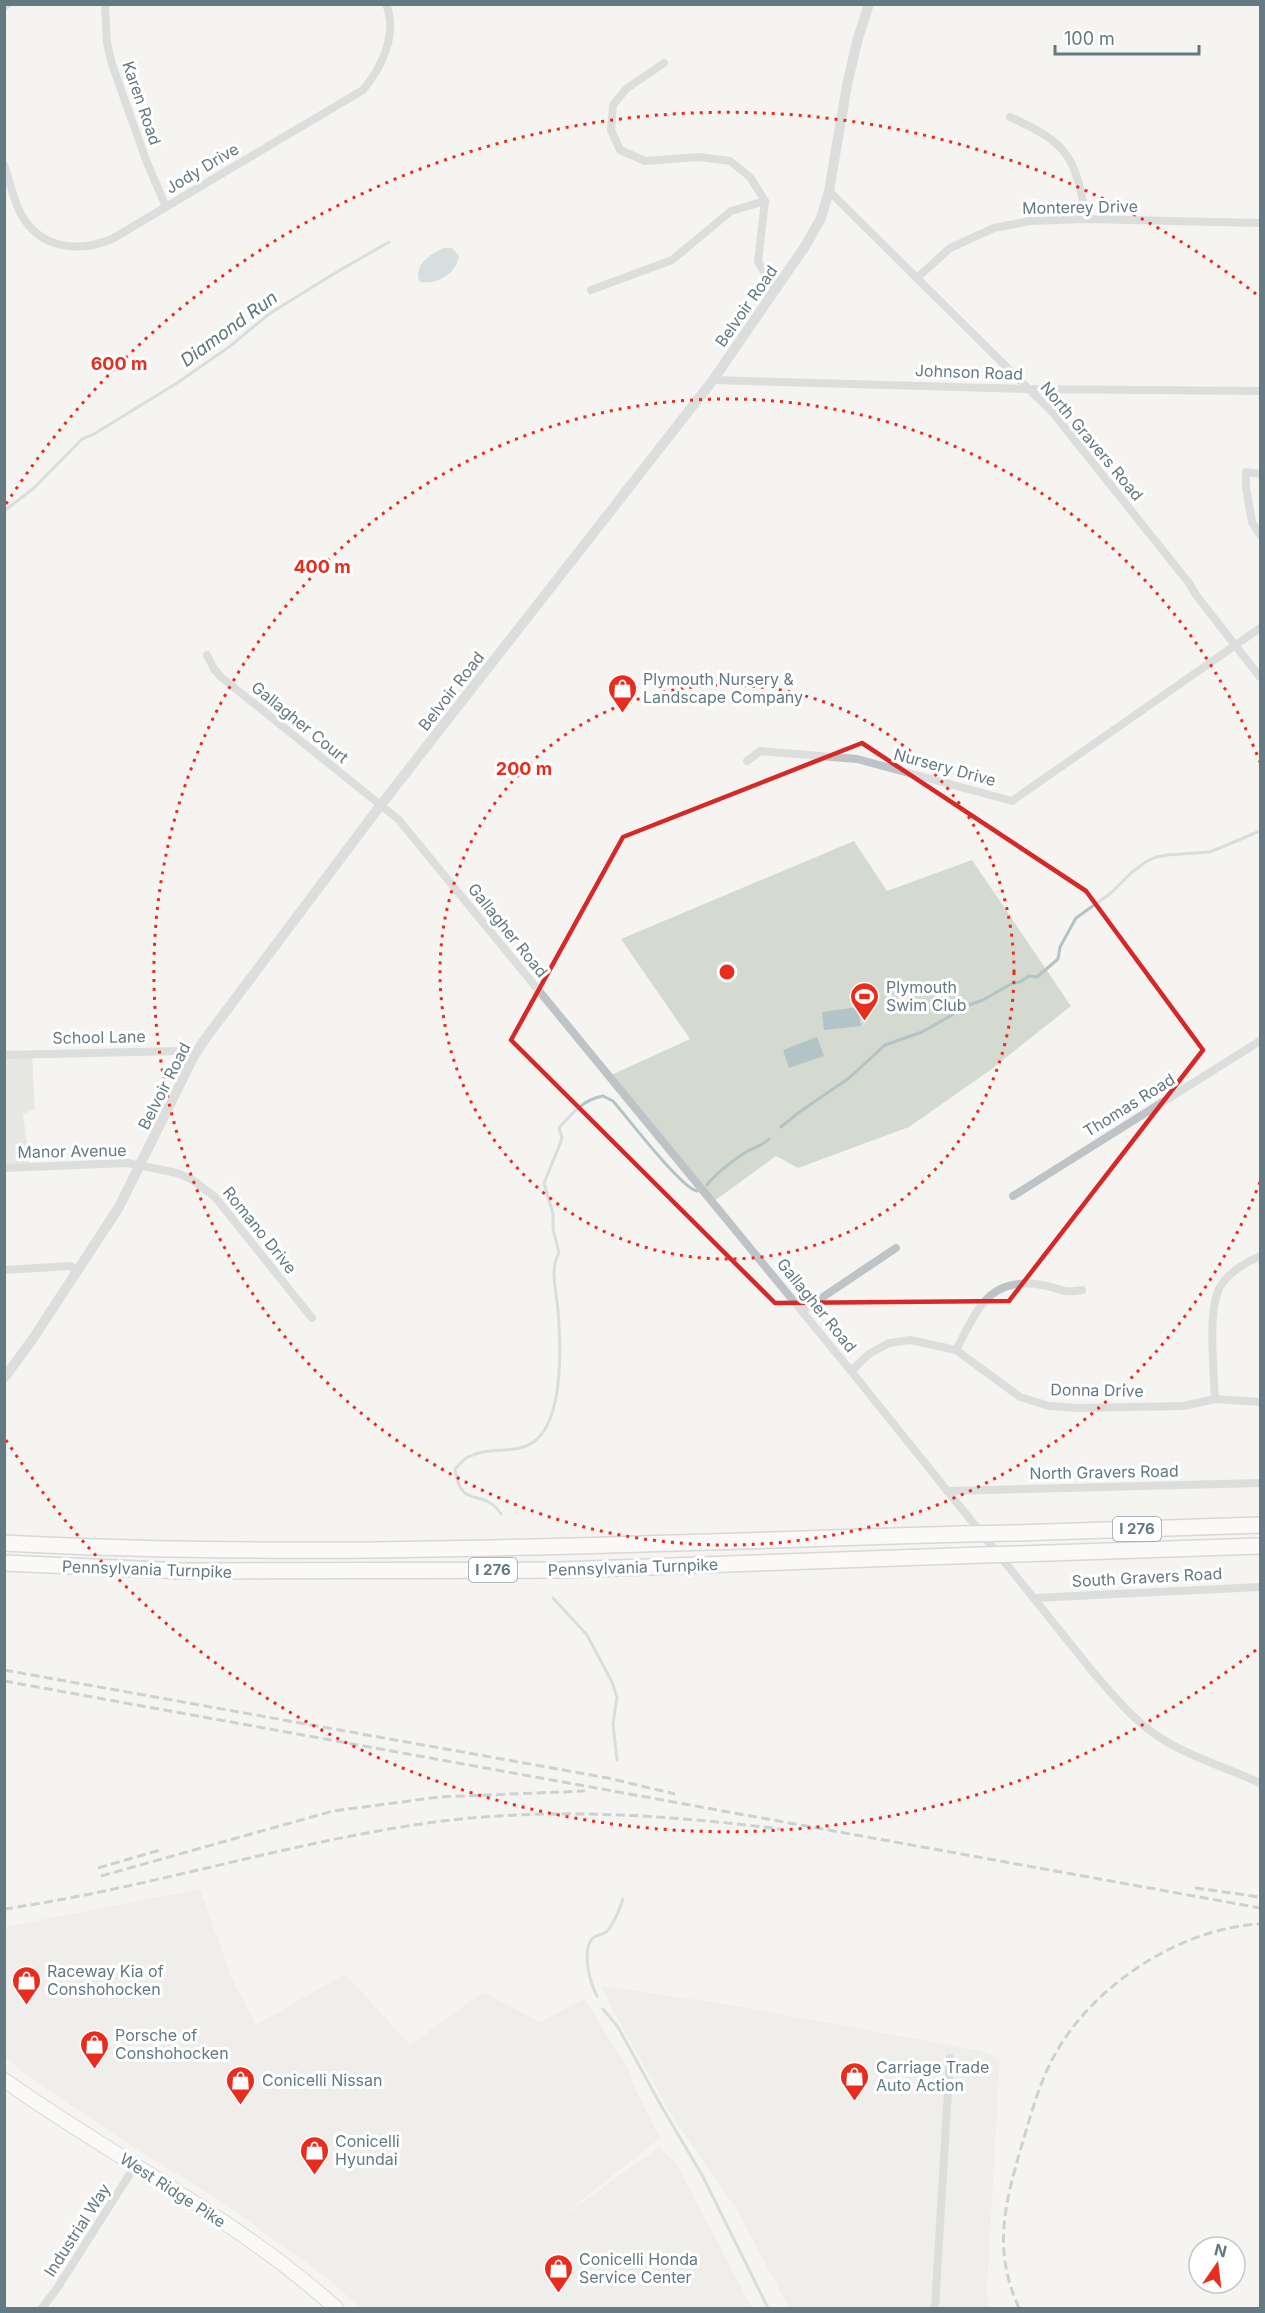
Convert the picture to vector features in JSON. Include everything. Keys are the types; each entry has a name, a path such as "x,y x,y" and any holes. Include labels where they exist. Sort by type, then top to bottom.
{"highway":[{"name":"Pennsylvania Turnpike","path":"4,1543 150,1549 354,1550 1260,1525"},
{"name":"Pennsylvania Turnpike","path":"4,1563 184,1571 560,1570 1260,1546"}],"main road":[{"name":"West Ridge Pike","path":"4,2080 240,2234 305,2281 336,2308"}],"street":[{"name":"Karen Road","path":"105,4 107,43 112,64 146,160 166,207"},
{"name":"Jody Drive","path":"4,165 20,213 32,231 42,238 75,248 99,244 363,90 373,78 387,47 390,14 386,4"},
{"name":"Belvoir Road","path":"4,1378 119,1207 194,1056 380,806 712,380 806,245 821,218 829,192 847,85 869,4"},
{"path":"664,63 626,89 613,105 611,130 620,150 645,161 699,157 730,161 750,177 765,201 758,262 775,290"},
{"path":"1010,117 1040,131 1068,154 1080,183 1086,219"},
{"name":"North Gravers Road","path":"829,192 1053,413 1189,583 1260,677"},
{"path":"591,290 672,260 731,211 765,201"},
{"name":"Monterey Drive","path":"916,278 951,248 994,228 1030,221 1086,219 1260,223"},
{"name":"Johnson Road","path":"712,380 1028,389 1260,390"},
{"path":"1260,474 1246,472 1251,522 1260,535"},
{"name":"Nursery Drive","path":"747,761 760,751 857,759 1012,801 1236,647 1260,628"},
{"name":"Gallagher Court","path":"207,655 221,677 380,806"},
{"name":"Gallagher Road","path":"380,806 398,819 851,1371 1093,1672 1138,1721 1166,1742 1260,1783"},
{"name":"Thomas Road","path":"1013,1196 1260,1041"},
{"name":"School Lane","path":"4,1055 177,1051 194,1056"},
{"name":"Manor Avenue","path":"4,1168 128,1163 141,1166"},
{"name":"Romano Drive","path":"141,1166 177,1173 205,1188 215,1197 312,1318"},
{"path":"802,1311 896,1248"},
{"path":"1215,1399 1214,1306 1220,1287 1231,1274 1260,1256"},
{"path":"4,1270 70,1266 78,1271"},
{"path":"956,1350 979,1307 1001,1287 1026,1282 1051,1286 1069,1293 1082,1290"},
{"name":"Donna Drive","path":"851,1371 868,1354 889,1342 910,1340 956,1350 1020,1397 1049,1406 1078,1408 1183,1406 1215,1399 1260,1402"},
{"name":"North Gravers Road","path":"947,1491 1260,1483"},
{"name":"South Gravers Road","path":"1034,1598 1260,1587"},
{"path":"934,2308 950,2058"},
{"name":"Industrial Way","path":"42,2308 56,2290 135,2166"}],"highlighted area":[{"path":"862,743 1086,891 1203,1050 1009,1301 775,1303 511,1040 623,837"}],"shaded area":[{"path":"444,248 452,248 459,256 454,268 439,280 420,282 418,276 424,261"},
{"name":"Plymouth Swim Club","path":"854,841 887,891 972,860 1071,1006 989,1071 909,1127 798,1168 776,1156 713,1202 609,1076 690,1039 621,939"},
{"path":"858,1007 861,1026 824,1030 822,1012"},
{"path":"817,1037 824,1056 789,1068 783,1050"},
{"path":"32,1054 35,1109 23,1114 30,1167 5,1168 4,1055"},
{"path":"200,1889 232,1979 256,2025 345,1974 410,2045 483,1992 540,2022 584,1999 628,2068 633,2084 660,2138 552,2224 659,2147 676,2163 752,2308 360,2308 330,2280 218,2199 133,2147 5,2058 5,1927"},
{"path":"602,1986 730,2005 977,2050 1000,2058 987,2288 989,2308 789,2308 736,2208 675,2121 612,2009"}],"waterway":[{"name":"Diamond Run","path":"4,511 34,488 82,439 177,383 229,347 269,314 389,242"},
{"path":"781,1127 849,1078 885,1045 922,1032 952,1015 958,1009 983,1000 1011,984 1020,982 1029,976 1037,977 1058,959 1060,947 1076,918 1111,893 1147,861 1167,855 1210,852 1260,831"},
{"path":"501,1514 487,1501 467,1495 458,1482 455,1469 466,1458 477,1453 515,1449 532,1443 548,1425 553,1410 557,1394 560,1358 554,1273 559,1253 553,1229 553,1214 544,1183 562,1138 559,1128 584,1104 603,1096 613,1101 668,1166 697,1191"},
{"path":"707,1185 732,1162 769,1139"},
{"path":"553,1598 587,1635 612,1682 617,1697 613,1724 617,1760"},
{"path":"597,1996 589,1975 587,1958 589,1943 611,1926 623,1899"},
{"path":"603,2009 618,2027 702,2175 768,2308"}],"railway":[{"path":"4,1670 608,1778 675,1794"},
{"path":"4,1681 1260,1908"},
{"path":"101,1876 333,1811 439,1797 585,1791"},
{"path":"4,1909 56,1901 311,1844 460,1819 597,1814 689,1819 780,1829"},
{"path":"98,1868 160,1850"},
{"path":"1195,1888 1260,1897"},
{"path":"1019,2308 1006,2267 1004,2248 1006,2209 1031,2114 1053,2058 1090,2007 1114,1985 1141,1966 1169,1949 1199,1936 1230,1928 1260,1924"}],"place":[{"name":"Plymouth Nursery & Landscape Company","path":"622,714"},
{"name":"Plymouth Swim Club","path":"865,1022"},
{"name":"Raceway Kia of Conshohocken","path":"26,2006"},
{"name":"Porsche of Conshohocken","path":"94,2070"},
{"name":"Carriage Trade Auto Action","path":"855,2102"},
{"name":"Conicelli Nissan","path":"241,2106"},
{"name":"Conicelli Hyundai","path":"314,2176"},
{"name":"Conicelli Honda Service Center","path":"558,2294"}]}
